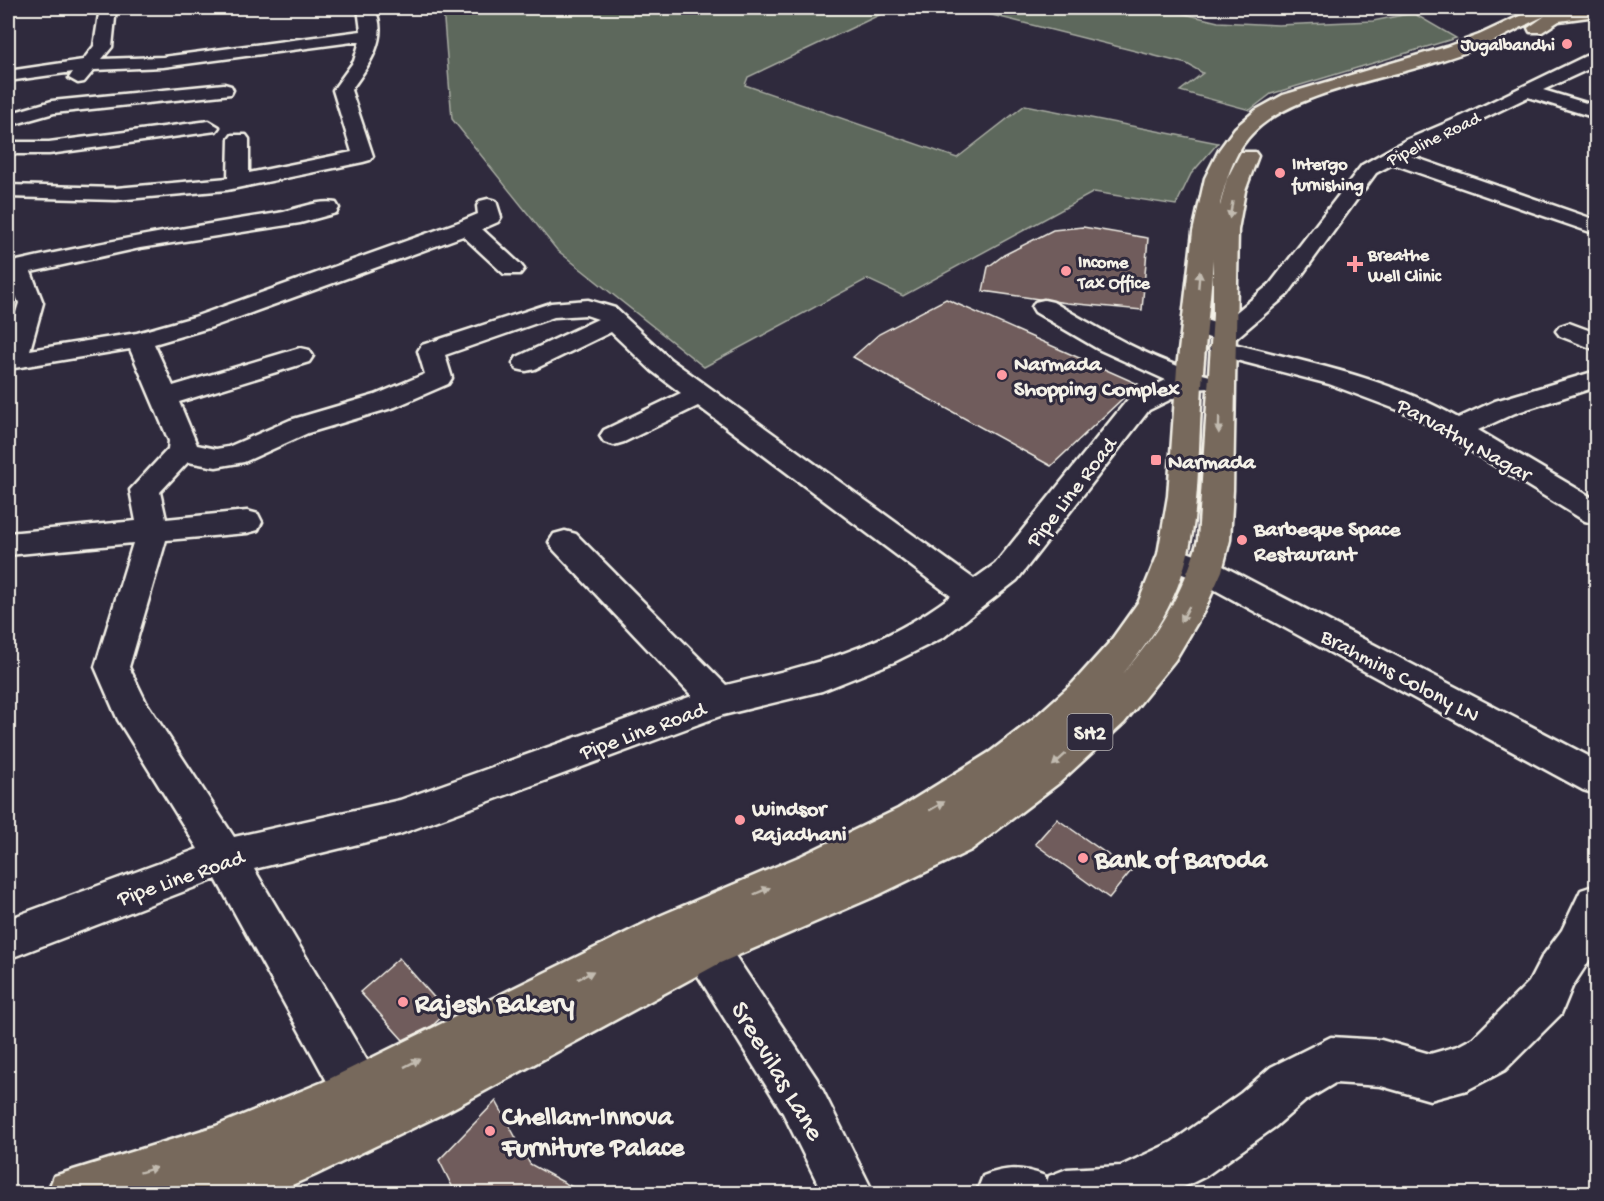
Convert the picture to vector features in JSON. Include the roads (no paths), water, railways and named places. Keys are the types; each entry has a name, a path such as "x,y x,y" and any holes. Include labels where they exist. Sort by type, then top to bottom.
{"main road":[{"path":"1215,337 1204,229 1214,181 1237,138 1254,120 1269,108 1290,99 1444,54 1484,40 1527,16 1554,8"},
{"path":"208,1194 256,1185 367,1106 700,934 814,869 895,830 968,788 1041,735 1099,678 1154,606 1189,565 1181,517 1187,461 1215,337 1230,212 1242,166 1268,129 1290,112 1497,49 1555,17 1595,11"},
{"path":"72,1194 367,1106"}],"street":[{"path":"8,149 52,107 103,47 108,8"},
{"path":"8,191 116,194 238,182 363,156 342,90 364,60 370,47 369,13 366,8"},
{"path":"8,76 87,65 163,62 370,35"},
{"name":"Pipeline Road","path":"1215,337 1279,289 1369,169 1413,144 1467,122 1596,56"},
{"path":"8,120 52,107 225,90"},
{"path":"1528,91 1596,112"},
{"path":"8,149 49,148 209,127"},
{"path":"238,182 239,139"},
{"path":"1393,157 1596,227"},
{"path":"328,208 300,216 140,241 13,269 31,303 11,361 139,340 267,300 428,239 467,227 490,217 488,206"},
{"path":"467,227 512,269"},
{"path":"182,452 216,458 234,455 300,426 331,419 406,393 439,378 431,351 551,310 588,307 606,313 661,365 974,596"},
{"path":"1044,307 1107,344 1205,382"},
{"path":"526,363 614,321"},
{"path":"1569,331 1596,342"},
{"name":"Parvathy Nagar","path":"1215,337 1389,395 1424,410 1596,514"},
{"path":"139,340 162,398 183,441 182,452 145,490 153,530 112,667 131,710 225,857 367,1106"},
{"path":"162,398 300,356"},
{"path":"1455,430 1505,407 1596,379"},
{"name":"Pipe Line Road","path":"8,939 225,857 400,817 720,701 822,677 882,653 932,628 1006,572 1139,404 1205,382"},
{"path":"614,436 700,394"},
{"path":"8,544 247,522"},
{"path":"565,542 720,701"},
{"name":"Brahmins Colony LN","path":"1189,565 1596,778"},
{"path":"1067,1194 1127,1191 1159,1172 1189,1159 1225,1131 1258,1110 1288,1084 1331,1060 1380,1063 1430,1077 1467,1067 1489,1054 1545,998 1557,972 1577,945 1596,904"},
{"name":"Sreevilas Lane","path":"700,934 800,1096 849,1194"},
{"path":"1001,1194 1027,1194"}],"place":[{"name":"Jugalbandhi","path":"1567,44"},
{"name":"Intergo furnishing","path":"1280,173"},
{"name":"Breathe Well Clinic","path":"1355,264"},
{"name":"Income Tax Office","path":"1066,271"},
{"name":"Narmada Shopping Complex","path":"1002,375"},
{"name":"Narmada","path":"1156,460"},
{"name":"Barbeque Space Restaurant","path":"1242,540"},
{"name":"Windsor Rajadhani","path":"740,820"},
{"name":"Bank of Baroda","path":"1083,858"},
{"name":"Rajesh Bakery","path":"403,1002"},
{"name":"Chellam-Innova Furniture Palace","path":"490,1131"}]}
